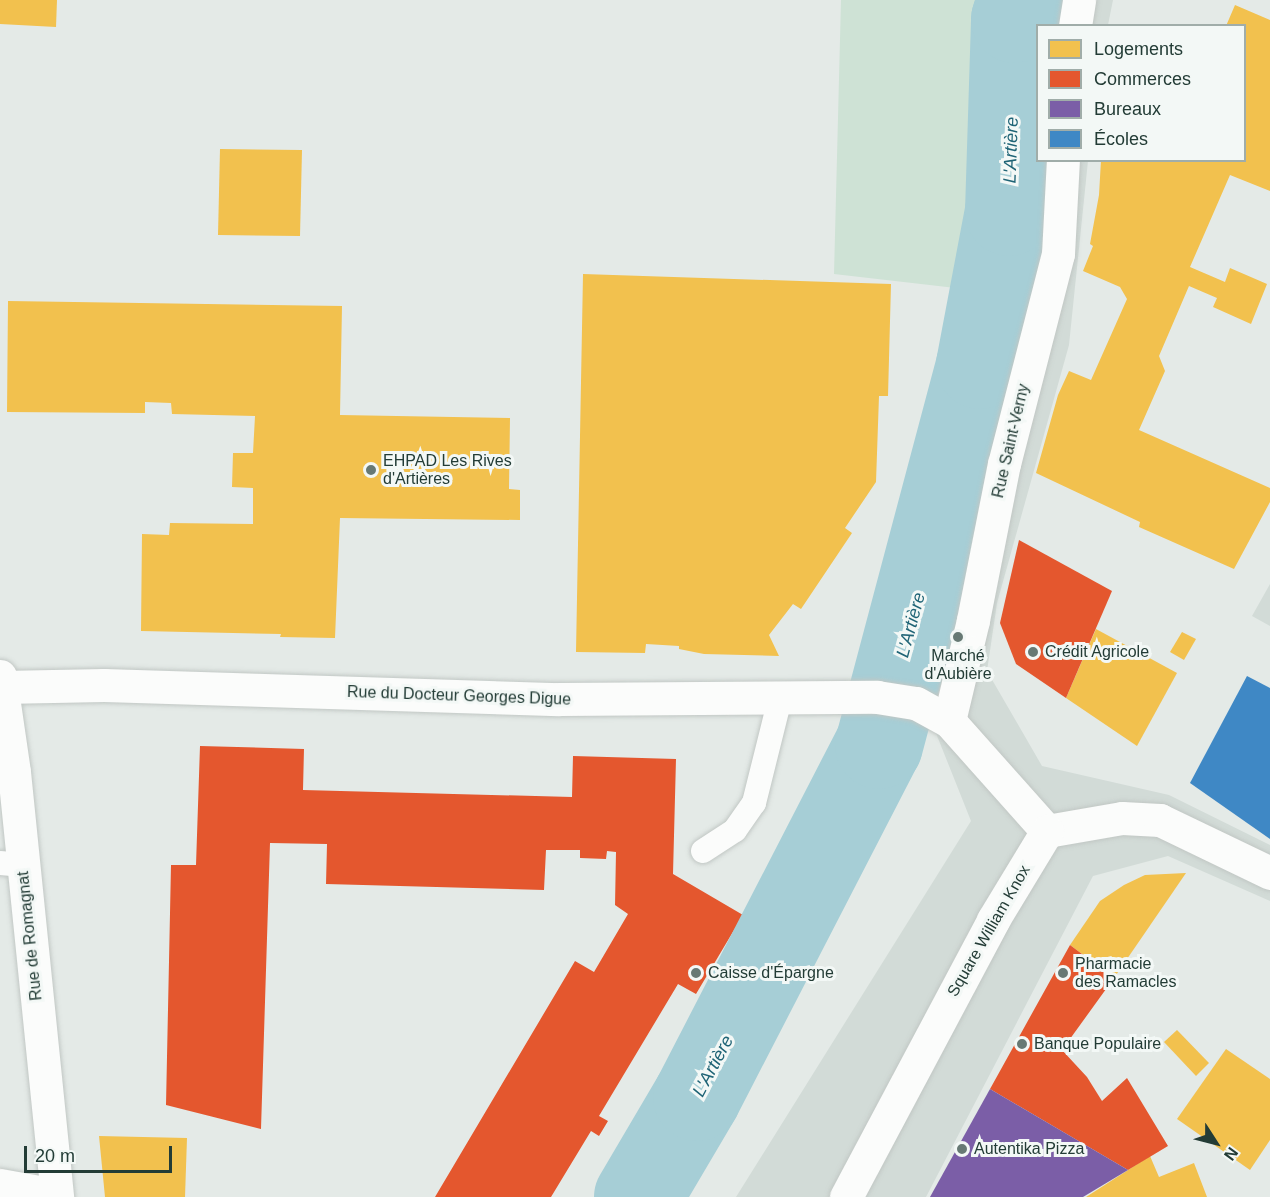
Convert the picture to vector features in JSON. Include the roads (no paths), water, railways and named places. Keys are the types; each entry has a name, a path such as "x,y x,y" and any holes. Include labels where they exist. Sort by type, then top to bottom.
{"street":[{"path":"1075,24 1079,0"},
{"name":"Rue Saint-Verny","path":"949,721 973,620 1004,464 1058,254 1063,162"},
{"name":"Rue du Docteur Georges Digue","path":"1,682 547,699 877,697 915,703 949,721"},
{"name":"Rue de Romagnat","path":"1,682 12,864 57,1196"},
{"path":"949,721 970,740 1047,831 1122,818 1160,820 1270,873"},
{"name":"Square William Knox","path":"846,1197 993,920 1047,831"},
{"path":"0,1185 57,1196"}],"lane":[{"path":"703,851 735,830 754,803 780,699"}],"waterway":[{"name":"L'Artière","path":"638,1197 697,1097 879,745 980,365 1009,212 1015,19 1021,0"}],"place":[{"name":"EHPAD Les Rives d'Artières","path":"371,470"},
{"name":"Marché d'Aubière","path":"958,637"},
{"name":"Crédit Agricole","path":"1033,652"},
{"name":"Caisse d'Épargne","path":"696,973"},
{"name":"Pharmacie des Ramacles","path":"1063,973"},
{"name":"Banque Populaire","path":"1022,1044"},
{"name":"Autentika Pizza","path":"962,1149"}]}
